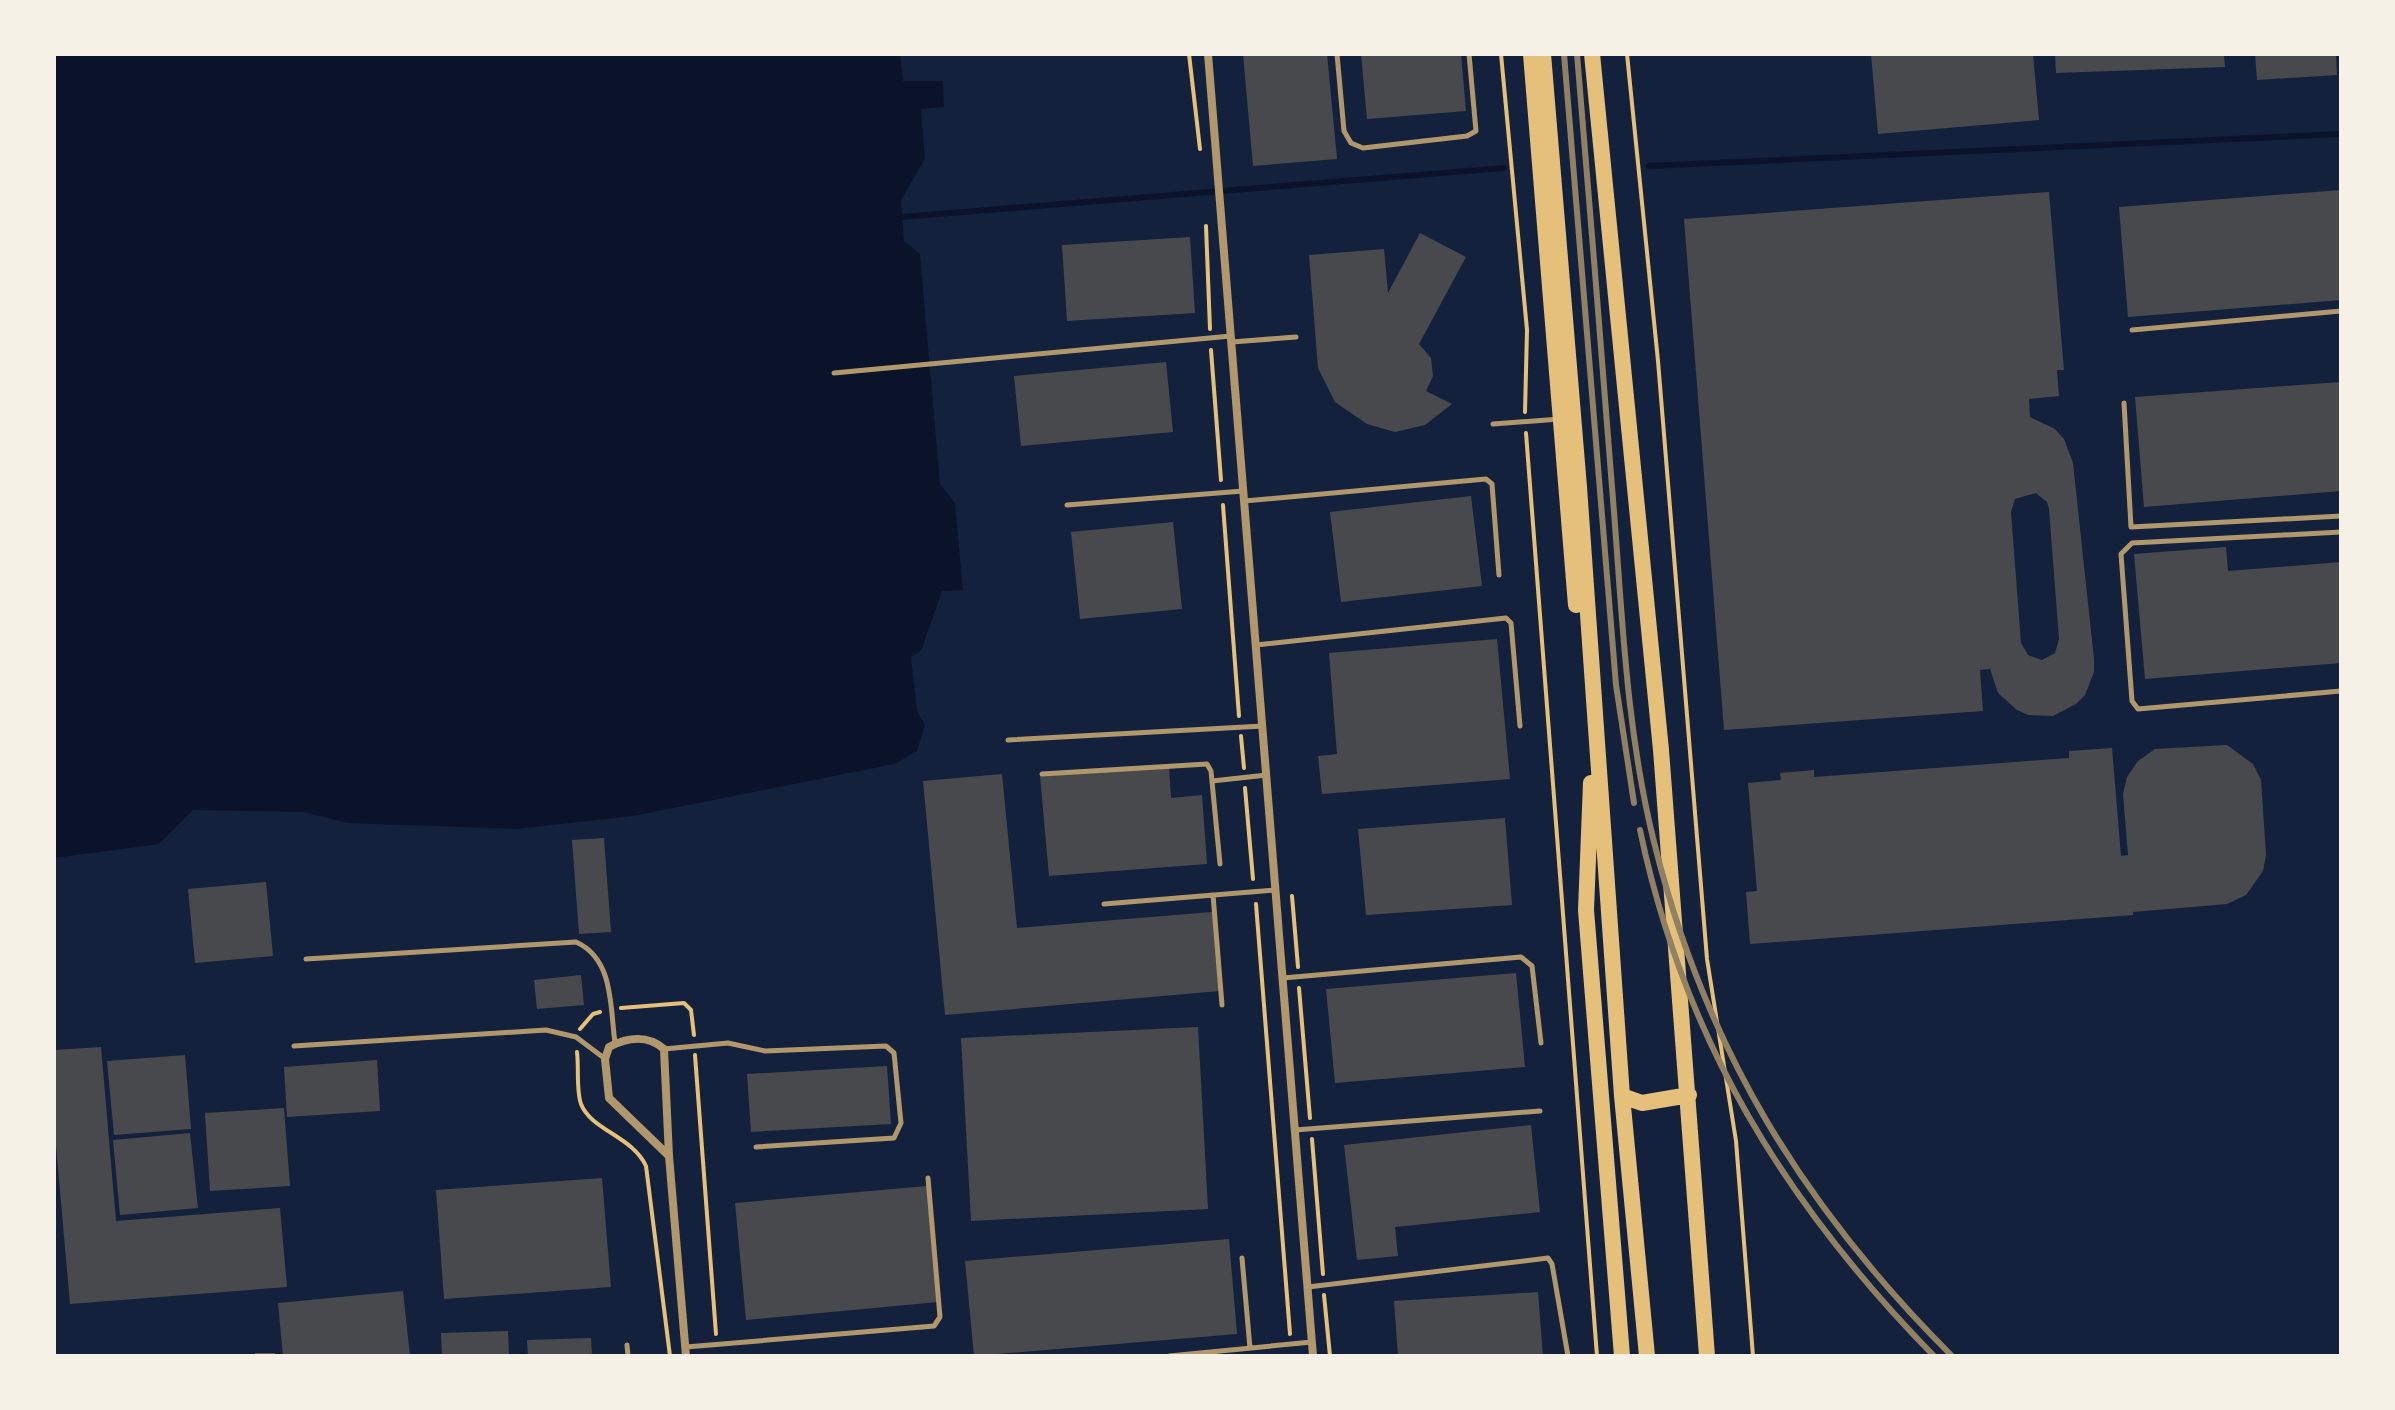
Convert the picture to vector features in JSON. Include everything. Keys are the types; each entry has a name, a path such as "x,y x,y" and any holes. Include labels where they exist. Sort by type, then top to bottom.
{"main road":[{"path":"1531,54 1591,780 1586,910 1622,1356"},
{"path":"1543,54 1622,1096 1647,1356"},
{"path":"1592,54 1661,750 1707,1356"},
{"path":"1622,1096 1642,1103 1689,1095"}],"street":[{"path":"1208,54 1313,1356"},
{"path":"669,1156 609,1098 605,1059 609,1047 624,1039 653,1040 664,1049 669,1156 686,1351"}],"lane":[{"path":"1337,54 1344,131 1351,143 1363,148 1467,136 1476,131 1469,54"},
{"path":"2132,330 2341,311"},
{"path":"834,373 1231,339 1296,337"},
{"path":"2124,403 2131,527 2341,516"},
{"path":"1493,424 1573,418"},
{"path":"1244,501 1486,479 1492,484 1499,575"},
{"path":"1067,505 1243,491"},
{"path":"2341,532 2132,543 2121,554 2132,701 2138,709 2341,691"},
{"path":"1256,645 1506,618 1511,623 1520,726"},
{"path":"1008,740 1263,726"},
{"path":"1042,774 1203,763 1210,767 1220,864"},
{"path":"1212,781 1267,775"},
{"path":"1104,904 1276,890"},
{"path":"1213,895 1222,1005"},
{"path":"306,959 576,942 594,953 603,964 615,1043"},
{"path":"1283,978 1521,957 1532,966 1541,1043"},
{"path":"294,1046 546,1030 576,1037 605,1059"},
{"path":"664,1049 728,1043 765,1051 886,1046 894,1053 901,1123 894,1138 756,1147"},
{"path":"1295,1130 1540,1111"},
{"path":"686,1351 717,1344 934,1326 940,1317 928,1178"},
{"path":"1242,1258 1250,1348"},
{"path":"1307,1287 1548,1258 1552,1264 1568,1356"},
{"path":"1169,1356 1312,1342"},
{"path":"627,1345 628,1356"},
{"path":"256,1356 274,1356"}],"path":[{"path":"1189,54 1201,155"},
{"path":"1501,54 1527,330 1525,422 1597,1356"},
{"path":"1627,54 1658,361 1707,959 1736,1141 1753,1356"},
{"path":"695,1046 717,1344"}],"water":[{"path":"54,54 900,54 903,81 943,81 944,107 921,109 925,159 901,200 904,241 920,254 940,484 955,503 963,590 942,591 921,651 911,657 917,711 925,725 917,751 895,764 633,816 516,829 347,823 304,812 193,810 159,844 54,858"}],"building":[{"path":"1243,54 1327,54 1337,159 1253,166"},
{"path":"1361,54 1461,54 1466,111 1367,119"},
{"path":"1871,54 2033,54 2039,120 1878,134"},
{"path":"2055,54 2224,54 2225,67 2056,73"},
{"path":"2255,54 2336,54 2337,75 2257,80"},
{"path":"2341,190 2341,300 2128,317 2119,207"},
{"path":"2049,192 2064,370 2057,370 2059,396 2029,399 2030,417 2055,429 2064,439 2073,463 2094,659 2094,672 2085,695 2076,704 2053,716 2028,715 2017,710 1998,693 1990,669 1980,670 1983,711 1724,730 1684,219","holes":["2036,493 2047,502 2059,639 2055,653 2042,660 2028,655 2021,643 2011,512 2015,499"]},
{"path":"1420,233 1466,257 1419,344 1431,358 1433,376 1426,391 1452,404 1425,425 1395,432 1367,424 1335,402 1318,368 1309,255 1384,249 1388,293"},
{"path":"1190,237 1195,313 1067,321 1062,245"},
{"path":"1166,362 1173,432 1021,446 1014,376"},
{"path":"2341,382 2341,491 2144,507 2135,397"},
{"path":"1471,496 1482,586 1341,602 1330,512"},
{"path":"1173,522 1182,609 1080,619 1071,532"},
{"path":"2226,547 2228,571 2341,562 2341,663 2145,679 2134,554"},
{"path":"1497,639 1510,779 1322,794 1318,756 1337,754 1329,653"},
{"path":"2227,745 2253,764 2261,780 2266,855 2263,871 2246,895 2227,904 2133,912 2133,915 1750,944 1746,892 1757,891 1748,783 1781,780 1780,773 1814,770 1814,777 2069,758 2069,751 2112,748 2121,856 2128,855 2123,794 2127,777 2138,761 2155,749"},
{"path":"1169,766 1171,798 1202,795 1207,864 1049,876 1040,776"},
{"path":"1002,774 1017,928 1212,912 1220,991 945,1015 923,781"},
{"path":"1505,818 1512,905 1366,915 1358,829"},
{"path":"604,838 611,932 579,934 572,840"},
{"path":"266,882 273,956 195,963 188,889"},
{"path":"1516,973 1525,1067 1335,1083 1326,989"},
{"path":"581,975 584,1005 537,1009 534,980"},
{"path":"1198,1027 1208,1209 971,1221 961,1038"},
{"path":"101,1047 116,1221 280,1208 287,1287 70,1304 54,1123 54,1050"},
{"path":"185,1055 191,1129 114,1135 107,1061"},
{"path":"377,1060 380,1111 287,1117 284,1067"},
{"path":"887,1066 891,1124 751,1132 747,1074"},
{"path":"284,1108 290,1186 210,1191 205,1113"},
{"path":"1531,1125 1540,1212 1395,1227 1398,1256 1357,1260 1344,1145"},
{"path":"190,1133 198,1208 120,1215 113,1140"},
{"path":"602,1178 611,1287 444,1299 436,1190"},
{"path":"927,1186 938,1302 746,1320 735,1203"},
{"path":"1229,1239 1237,1334 974,1356 965,1261"},
{"path":"403,1291 410,1356 283,1356 278,1303"},
{"path":"1538,1292 1543,1356 1398,1356 1394,1301"},
{"path":"508,1331 509,1356 442,1356 441,1333"},
{"path":"591,1338 592,1356 528,1356 527,1340"}],"waterway":[{"path":"1649,166 2341,134"},
{"path":"902,217 1504,168"}],"railway":[{"path":"1564,54 1616,685 1634,803"},
{"path":"1577,54 1631,710 1644,798 1675,917 1701,988 1731,1056 1766,1120 1850,1242 1952,1356"},
{"path":"1640,830 1659,907 1684,979 1713,1049 1748,1115 1787,1178 1831,1239 1934,1356"}]}
